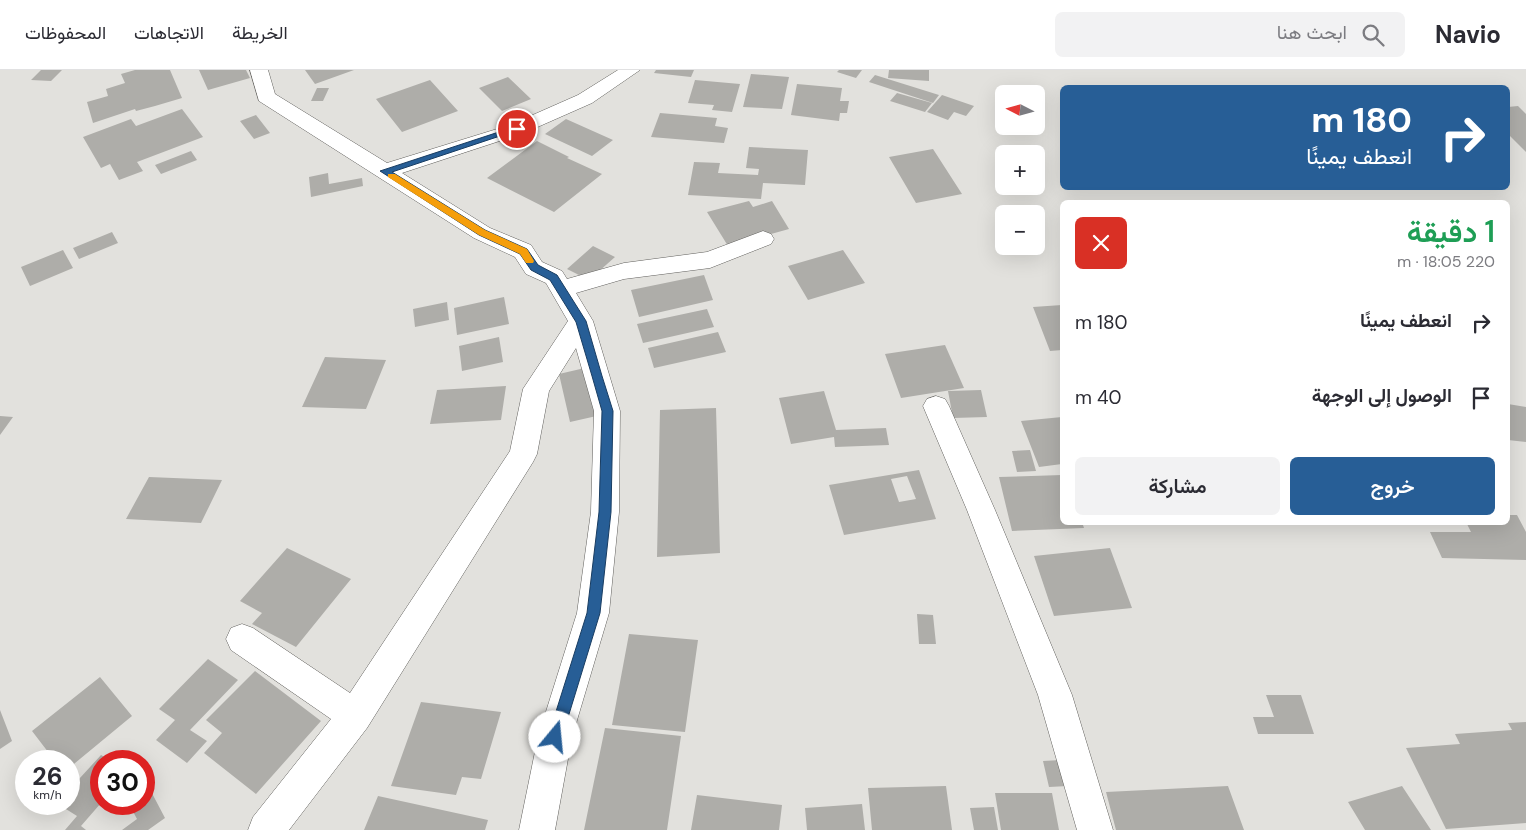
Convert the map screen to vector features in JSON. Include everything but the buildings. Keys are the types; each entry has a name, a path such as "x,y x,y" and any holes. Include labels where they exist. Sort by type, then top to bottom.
{"street":[{"path":"259,70 266,97 482,233 523,251 534,268 554,277 581,321 607,411 605,512 593,613 555,737 536,830"},
{"path":"385,171 517,129 585,98 632,70"},
{"path":"561,290 624,271 710,260 763,239"},
{"path":"266,830 355,716 523,454 536,389 581,321"},
{"path":"936,406 981,510 1055,696 1095,830"},
{"path":"242,639 355,716"}],"slow traffic":[{"path":"391,176 482,233 523,251 530,261"}],"route":[{"path":"517,129 385,171 482,233 523,251 534,268 554,277 581,321 607,411 605,512 593,613 555,737"}]}
